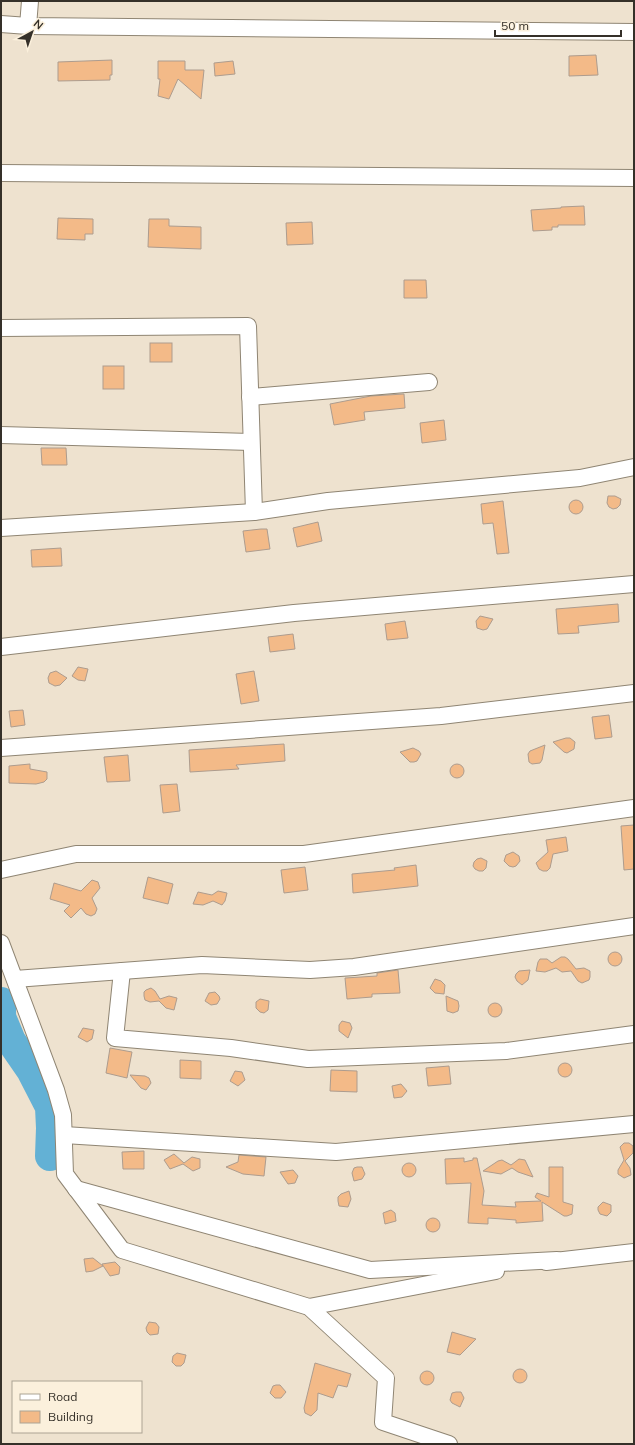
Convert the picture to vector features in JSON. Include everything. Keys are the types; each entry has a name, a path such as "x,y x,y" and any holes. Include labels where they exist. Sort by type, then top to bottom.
{"street":[{"path":"28,26 30,1"},
{"path":"1,24 28,26 634,32"},
{"path":"1,173 634,178"},
{"path":"1,328 248,326 254,512"},
{"path":"250,397 429,382"},
{"path":"1,435 251,442"},
{"path":"1,528 254,512 328,502 580,478 634,467"},
{"path":"1,647 294,613 634,584"},
{"path":"1,748 441,716 634,693"},
{"path":"1,870 76,854 304,854 634,808"},
{"path":"15,979 202,965 310,970 354,967 634,926"},
{"path":"1,943 64,1115 65,1174 122,1250 309,1307 386,1378 383,1422 450,1444"},
{"path":"122,971 115,1038 231,1048 308,1059 506,1051 634,1034"},
{"path":"64,1135 336,1152 634,1124"},
{"path":"76,1189 370,1270 557,1260 634,1252"},
{"path":"309,1307 557,1260"}],"building":[{"path":"596,55 598,75 569,76 569,56"},
{"path":"112,60 112,75 110,75 110,80 58,81 58,62"},
{"path":"158,61 185,61 185,70 204,70 201,99 178,79 169,99 158,96 160,79 158,79"},
{"path":"233,61 235,74 215,76 214,63"},
{"path":"584,206 585,225 558,225 558,227 552,227 552,230 533,231 531,210"},
{"path":"58,218 93,219 93,234 85,234 85,240 57,239"},
{"path":"149,219 169,219 169,226 201,227 201,249 148,247"},
{"path":"312,222 313,244 287,245 286,223"},
{"path":"404,280 426,280 427,298 404,298"},
{"path":"150,343 172,343 172,362 150,362"},
{"path":"103,366 124,366 124,389 103,389"},
{"path":"404,394 405,408 364,412 365,420 334,425 330,404 371,396"},
{"path":"444,420 446,440 422,443 420,423"},
{"path":"41,448 66,448 67,465 42,465"},
{"path":"608,496 615,496 621,499 620,505 617,508 613,509 609,507 607,503"},
{"path":"576,500 581,502 583,507 581,512 576,514 571,512 569,507 571,502"},
{"path":"503,501 509,553 497,554 493,523 483,524 481,504"},
{"path":"318,522 322,541 297,547 293,528"},
{"path":"267,529 270,549 246,552 243,531"},
{"path":"61,548 62,566 32,567 31,550"},
{"path":"618,604 619,622 578,626 579,633 558,634 556,609"},
{"path":"480,616 493,619 487,629 483,630 477,628 476,621"},
{"path":"405,621 408,638 387,640 385,624"},
{"path":"293,634 295,649 270,652 268,637"},
{"path":"78,667 88,669 85,681 78,680 72,676"},
{"path":"56,671 67,678 60,685 55,686 49,683 48,678 50,673"},
{"path":"254,671 259,701 241,704 236,674"},
{"path":"23,710 25,725 11,727 9,711"},
{"path":"609,715 612,737 595,739 592,717"},
{"path":"570,738 575,742 574,749 567,753 553,742"},
{"path":"284,744 285,761 236,765 239,769 190,772 189,750"},
{"path":"545,745 540,763 532,764 529,762 528,754 530,751"},
{"path":"413,748 421,754 417,761 410,762 400,752"},
{"path":"128,755 130,781 107,782 104,757"},
{"path":"30,764 30,769 47,772 47,779 44,782 36,784 9,783 9,766"},
{"path":"454,764 460,764 464,768 464,774 460,778 454,778 450,774 450,768"},
{"path":"177,784 180,811 163,813 160,785"},
{"path":"634,825 634,869 624,870 621,826"},
{"path":"566,837 568,851 553,854 550,868 547,871 539,869 536,863 548,852 546,840"},
{"path":"513,852 519,856 520,861 513,867 509,866 504,861 506,855"},
{"path":"481,858 487,861 486,868 483,871 479,871 473,866 477,859"},
{"path":"416,865 418,886 353,893 352,874 395,870 394,868"},
{"path":"305,867 308,890 284,893 281,870"},
{"path":"148,877 173,884 168,904 143,898"},
{"path":"92,880 98,882 100,888 92,898 97,909 95,914 91,916 86,914 81,908 71,918 64,911 70,905 50,899 54,883 81,891"},
{"path":"218,891 227,893 225,901 222,905 213,901 203,905 193,904 198,892 212,895"},
{"path":"612,952 618,952 622,956 622,962 618,966 612,966 608,962 608,956"},
{"path":"561,957 568,959 576,969 584,968 590,971 589,980 582,983 578,981 571,971 562,972 556,968 545,972 536,971 540,959 547,959 552,963"},
{"path":"398,970 400,993 372,994 372,997 347,999 345,978 377,976 377,973"},
{"path":"530,970 528,980 522,985 517,981 515,977 519,971"},
{"path":"435,979 441,981 445,985 444,994 435,993 430,988"},
{"path":"151,988 160,999 169,996 177,998 174,1010 166,1008 159,1001 150,1002 145,1000 144,992"},
{"path":"215,992 220,999 217,1004 211,1005 205,1001 209,993"},
{"path":"446,996 458,1001 458,1011 453,1013 447,1011"},
{"path":"260,999 269,1001 268,1010 264,1013 260,1012 256,1008 256,1002"},
{"path":"492,1003 498,1003 502,1007 502,1013 498,1017 492,1017 488,1013 488,1007"},
{"path":"342,1021 350,1023 352,1028 348,1038 339,1031 339,1025"},
{"path":"83,1028 94,1030 92,1039 87,1042 78,1037"},
{"path":"110,1048 132,1052 127,1078 106,1073"},
{"path":"180,1060 201,1061 201,1079 180,1078"},
{"path":"565,1063 570,1065 572,1070 570,1075 565,1077 560,1075 558,1070 560,1065"},
{"path":"449,1066 451,1084 428,1086 426,1068"},
{"path":"331,1070 357,1071 357,1092 330,1091"},
{"path":"235,1071 242,1072 245,1080 238,1086 230,1081"},
{"path":"130,1075 145,1076 149,1078 151,1083 146,1090 141,1088"},
{"path":"401,1084 407,1091 402,1097 394,1098 392,1086"},
{"path":"624,1143 629,1143 633,1146 633,1153 625,1161 630,1168 631,1175 624,1178 618,1174 618,1170 624,1160 620,1147"},
{"path":"144,1151 144,1169 123,1169 122,1152"},
{"path":"174,1154 184,1163 192,1157 200,1159 200,1168 193,1171 183,1164 170,1169 164,1160"},
{"path":"239,1155 266,1157 264,1176 243,1174 226,1167 238,1162"},
{"path":"464,1158 464,1162 477,1158 484,1191 482,1205 516,1207 515,1202 541,1201 535,1197 537,1193 549,1197 549,1167 563,1167 563,1202 573,1205 572,1214 564,1216 542,1202 543,1221 516,1223 516,1220 488,1218 488,1224 468,1223 471,1183 446,1184 445,1159"},
{"path":"519,1159 525,1160 533,1177 518,1172 512,1168 501,1174 483,1171 498,1161 502,1160 511,1165"},
{"path":"409,1163 414,1165 416,1170 414,1175 409,1177 404,1175 402,1170 404,1165"},
{"path":"362,1167 365,1174 362,1179 354,1181 352,1173 354,1168"},
{"path":"293,1170 298,1176 295,1183 288,1184 280,1172"},
{"path":"349,1191 351,1199 348,1207 339,1206 338,1197"},
{"path":"603,1202 611,1205 611,1212 607,1216 600,1214 598,1210 598,1207"},
{"path":"391,1210 395,1213 396,1221 385,1224 383,1213"},
{"path":"433,1218 438,1220 440,1225 438,1230 433,1232 428,1230 426,1225 428,1220"},
{"path":"93,1258 103,1266 93,1271 86,1272 84,1259"},
{"path":"115,1262 120,1267 119,1274 110,1276 102,1264"},
{"path":"149,1322 156,1323 159,1327 158,1334 150,1335 147,1332 146,1328"},
{"path":"452,1332 476,1339 460,1355 447,1352"},
{"path":"177,1353 186,1355 184,1363 181,1366 176,1366 172,1362 173,1356"},
{"path":"315,1363 351,1374 347,1387 338,1385 333,1398 318,1393 317,1410 311,1416 305,1413 304,1408"},
{"path":"520,1369 525,1371 527,1376 525,1381 520,1383 515,1381 513,1376 515,1371"},
{"path":"427,1371 432,1373 434,1378 432,1383 427,1385 422,1383 420,1378 422,1373"},
{"path":"280,1385 286,1392 281,1398 275,1398 270,1393 273,1386"},
{"path":"461,1392 464,1398 460,1407 452,1403 450,1400 452,1393"}],"waterway":[{"path":"1,1002 1,1017 11,1041 31,1070 50,1107 50,1156"}]}
